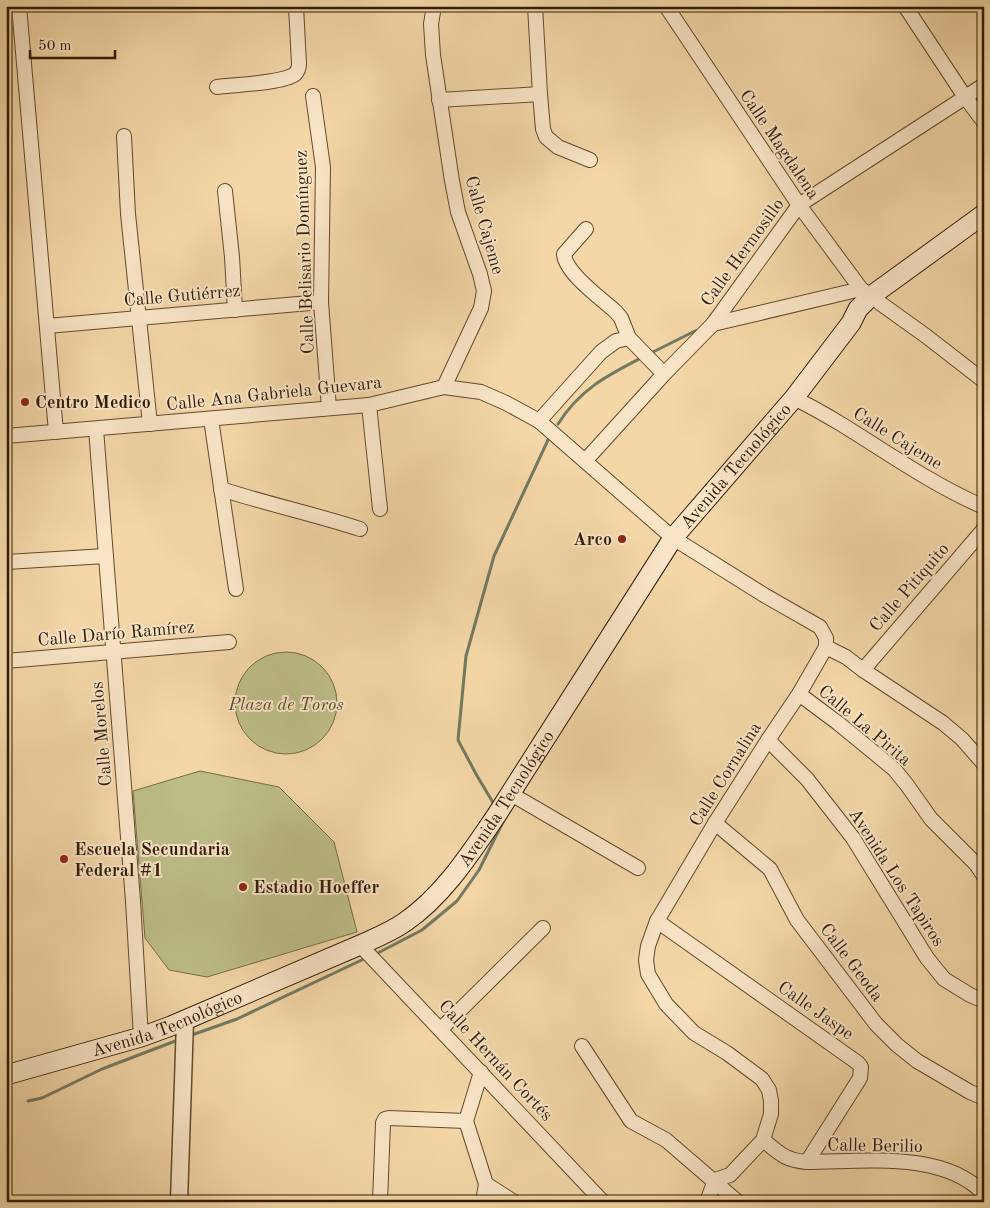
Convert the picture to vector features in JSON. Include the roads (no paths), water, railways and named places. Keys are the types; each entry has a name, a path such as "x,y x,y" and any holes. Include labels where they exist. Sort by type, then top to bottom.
{"main road":[{"name":"Avenida Tecnológico","path":"6,1075 141,1037 185,1021 360,946 406,922 432,898 466,858 511,794 673,538 794,398 851,323 877,294 982,222"}],"street":[{"path":"19,6 56,432"},
{"path":"217,87 285,79 296,74 299,64 296,6"},
{"name":"Calle Cajeme","path":"434,6 431,24 433,55 452,181 458,212 480,274 484,291 481,308 444,386"},
{"path":"535,6 543,129 546,137 558,147 590,160"},
{"name":"Calle Magdalena","path":"666,6 799,205 877,294 926,336 984,381"},
{"path":"905,6 964,97 984,122"},
{"name":"Calle Hermosillo","path":"585,461 664,374 713,324 799,205 984,85"},
{"path":"439,100 540,94"},
{"name":"Calle Belisario Domínguez","path":"314,96 323,167 321,302 329,408"},
{"path":"124,136 128,214 150,424"},
{"path":"225,191 235,310"},
{"path":"586,229 564,254 565,260 576,276 621,318 629,338 664,374"},
{"path":"713,324 877,294"},
{"name":"Calle Gutiérrez","path":"47,326 321,302"},
{"path":"539,420 600,352 616,341 629,338"},
{"name":"Calle Ana Gabriela Guevara","path":"6,436 369,405 444,386 481,392 539,420 673,538 764,595 820,627 826,638 826,647"},
{"name":"Calle Cajeme","path":"794,398 840,424 949,492 984,507"},
{"path":"369,405 380,508"},
{"path":"211,419 236,589"},
{"name":"Calle Morelos","path":"96,429 133,901 141,1037"},
{"path":"221,489 262,503 327,518 360,529"},
{"name":"Calle Pitiquito","path":"863,670 984,529"},
{"path":"6,562 106,556"},
{"name":"Calle Darío Ramírez","path":"6,661 229,642"},
{"path":"826,647 846,657 943,723 962,739 984,764"},
{"name":"Calle Cornalina","path":"763,1140 771,1114 771,1102 769,1090 762,1079 727,1053 694,1033 666,1004 648,974 646,960 657,922 715,823 799,694 826,647"},
{"name":"Calle La Pirita","path":"799,694 894,769 931,819 976,864 984,876"},
{"name":"Avenida Los Tapiros","path":"768,740 807,779 853,838 927,958 944,979 984,1001"},
{"path":"511,794 638,868"},
{"name":"Calle Geoda","path":"715,823 770,869 797,920 876,1024 897,1045 917,1061 970,1092 984,1098"},
{"name":"Calle Jaspe","path":"657,922 850,1057 861,1067 860,1078 807,1162"},
{"path":"441,1029 544,928"},
{"name":"Calle Hernán Cortés","path":"360,946 441,1029 603,1202"},
{"path":"179,1202 185,1021"},
{"path":"582,1046 631,1120 666,1140 715,1180 738,1202"},
{"path":"481,1072 466,1121 486,1184 483,1202"},
{"path":"380,1202 383,1123 385,1119 466,1121"},
{"path":"715,1180 730,1175 763,1140"},
{"name":"Calle Berilio","path":"763,1140 782,1156 795,1161 896,1162 928,1165 953,1172 976,1185 984,1194"},
{"path":"707,1202 715,1180"},
{"path":"486,1184 514,1202"}],"waterway":[{"path":"649,354 700,330"},
{"path":"558,424 585,392 618,370 643,357"},
{"path":"495,806 458,740 466,656 494,556 548,440"},
{"path":"374,955 422,930 457,901 479,870 503,822"},
{"path":"189,1036 237,1019 366,958"},
{"path":"28,1101 42,1098 102,1069 178,1040"}],"place":[{"name":"Centro Medico","path":"25,402"},
{"name":"Arco","path":"622,539"},
{"name":"Escuela Secundaria Federal #1","path":"64,859"},
{"name":"Estadio Hoeffer","path":"243,887"}],"park label":[{"name":"Plaza de Toros","path":"286,704"}]}
